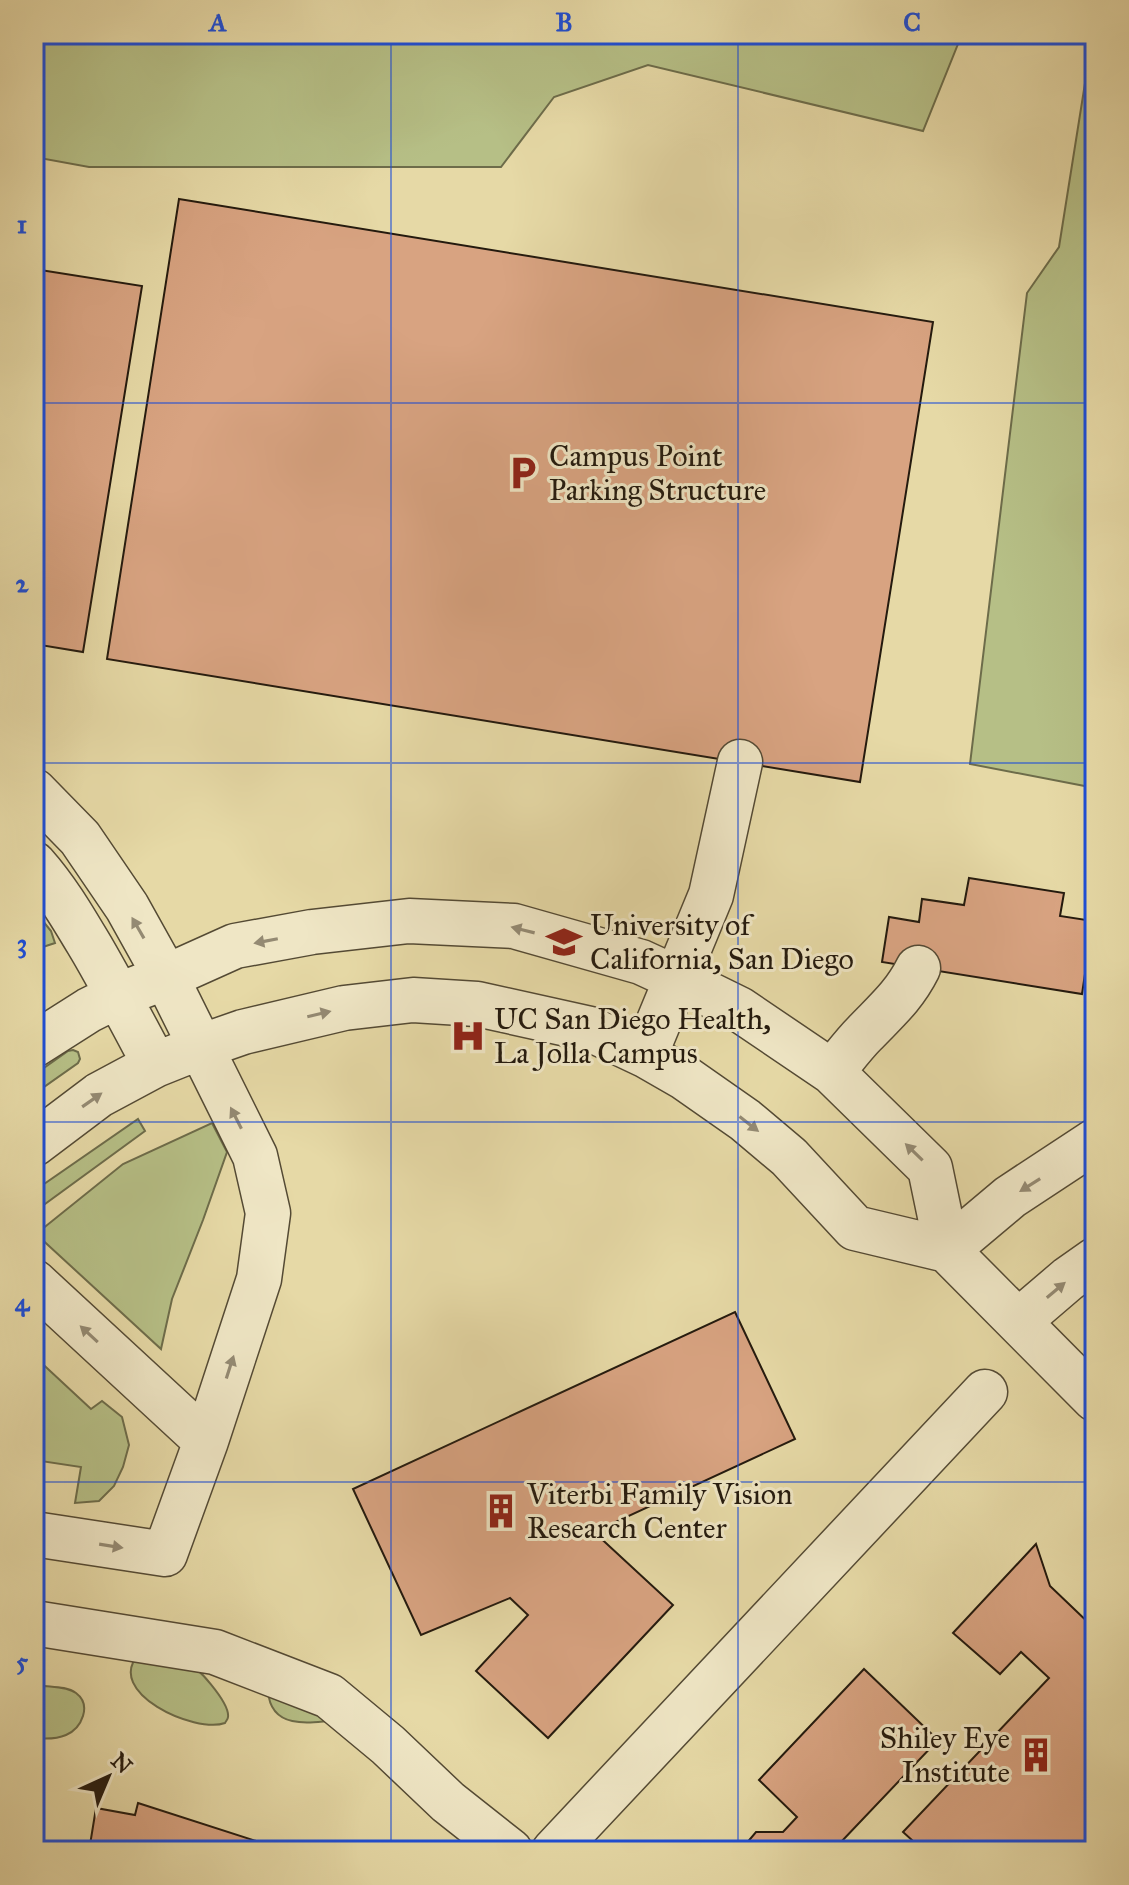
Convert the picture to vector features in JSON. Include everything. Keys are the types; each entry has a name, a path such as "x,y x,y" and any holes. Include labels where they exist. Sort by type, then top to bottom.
{"street":[{"path":"645,1055 711,895 740,762"},
{"path":"34,791 80,838 127,907 166,977 255,1156 268,1213 259,1279 165,1554 34,1534"},
{"path":"34,864 53,886 119,995 155,1065"},
{"path":"34,1045 119,995 235,946 312,932 409,921 514,926 641,962 739,1009 832,1072 930,1168 947,1250"},
{"path":"832,1072 863,1034 908,988 918,968"},
{"path":"34,1144 99,1095 155,1065 243,1032 344,1008 413,1000 477,1004 590,1029 685,1078 756,1129 789,1157 855,1228 947,1250 1095,1399"},
{"path":"947,1250 1010,1197 1095,1141"},
{"path":"1019,1321 1095,1260"},
{"path":"34,1282 206,1441"},
{"path":"554,1851 985,1392"},
{"path":"34,1623 215,1652 329,1696 388,1745 448,1802 510,1851"}],"green space":[{"path":"34,34 962,34 923,131 648,65 554,97 501,167 89,167 34,157"},
{"path":"1095,68 1095,788 970,764 1027,293 1059,247 1086,77"},
{"path":"34,910 51,931 55,943 43,947 34,944"},
{"path":"73,1050 78,1052 78,1063 34,1094 34,1075"},
{"path":"138,1119 145,1131 34,1212 34,1191"},
{"path":"212,1123 227,1152 172,1299 161,1349 36,1234 123,1164"},
{"path":"34,1356 91,1409 102,1401 122,1417 129,1445 123,1467 114,1486 99,1501 75,1503 81,1467 34,1460"},
{"path":"139,1654 174,1657 189,1662 224,1703 228,1717 225,1723 211,1725 175,1716 142,1695 133,1682 131,1668"},
{"path":"34,1687 73,1691 81,1698 83,1716 72,1732 59,1737 34,1738"},
{"path":"268,1691 350,1718 312,1722 287,1720 271,1705"}],"building":[{"name":"Campus Point Parking Structure","path":"179,199 933,322 860,782 107,659"},
{"path":"34,269 142,286 83,652 34,644"},
{"path":"969,878 1064,893 1060,916 1093,921 1082,994 882,962 889,917 919,922 922,899 964,905"},
{"name":"Viterbi Family Vision Research Center","path":"735,1312 795,1439 594,1532 673,1605 548,1738 476,1671 528,1615 510,1598 421,1635 353,1489"},
{"name":"Shiley Eye Institute","path":"1036,1544 1050,1586 1095,1629 1095,1851 924,1851 903,1832 1049,1678 1021,1652 1000,1674 953,1633"},
{"path":"864,1669 938,1740 841,1842 851,1851 740,1851 756,1832 783,1832 797,1817 759,1780"},
{"path":"138,1803 259,1842 257,1851 89,1851 96,1808 135,1815"}],"place":[{"name":"Campus Point Parking Structure","path":"523,473"},
{"name":"University of California, San Diego","path":"564,942"},
{"name":"UC San Diego Health, La Jolla Campus","path":"468,1036"},
{"name":"Viterbi Family Vision Research Center","path":"501,1511"},
{"name":"Shiley Eye Institute","path":"1036,1755"}]}
